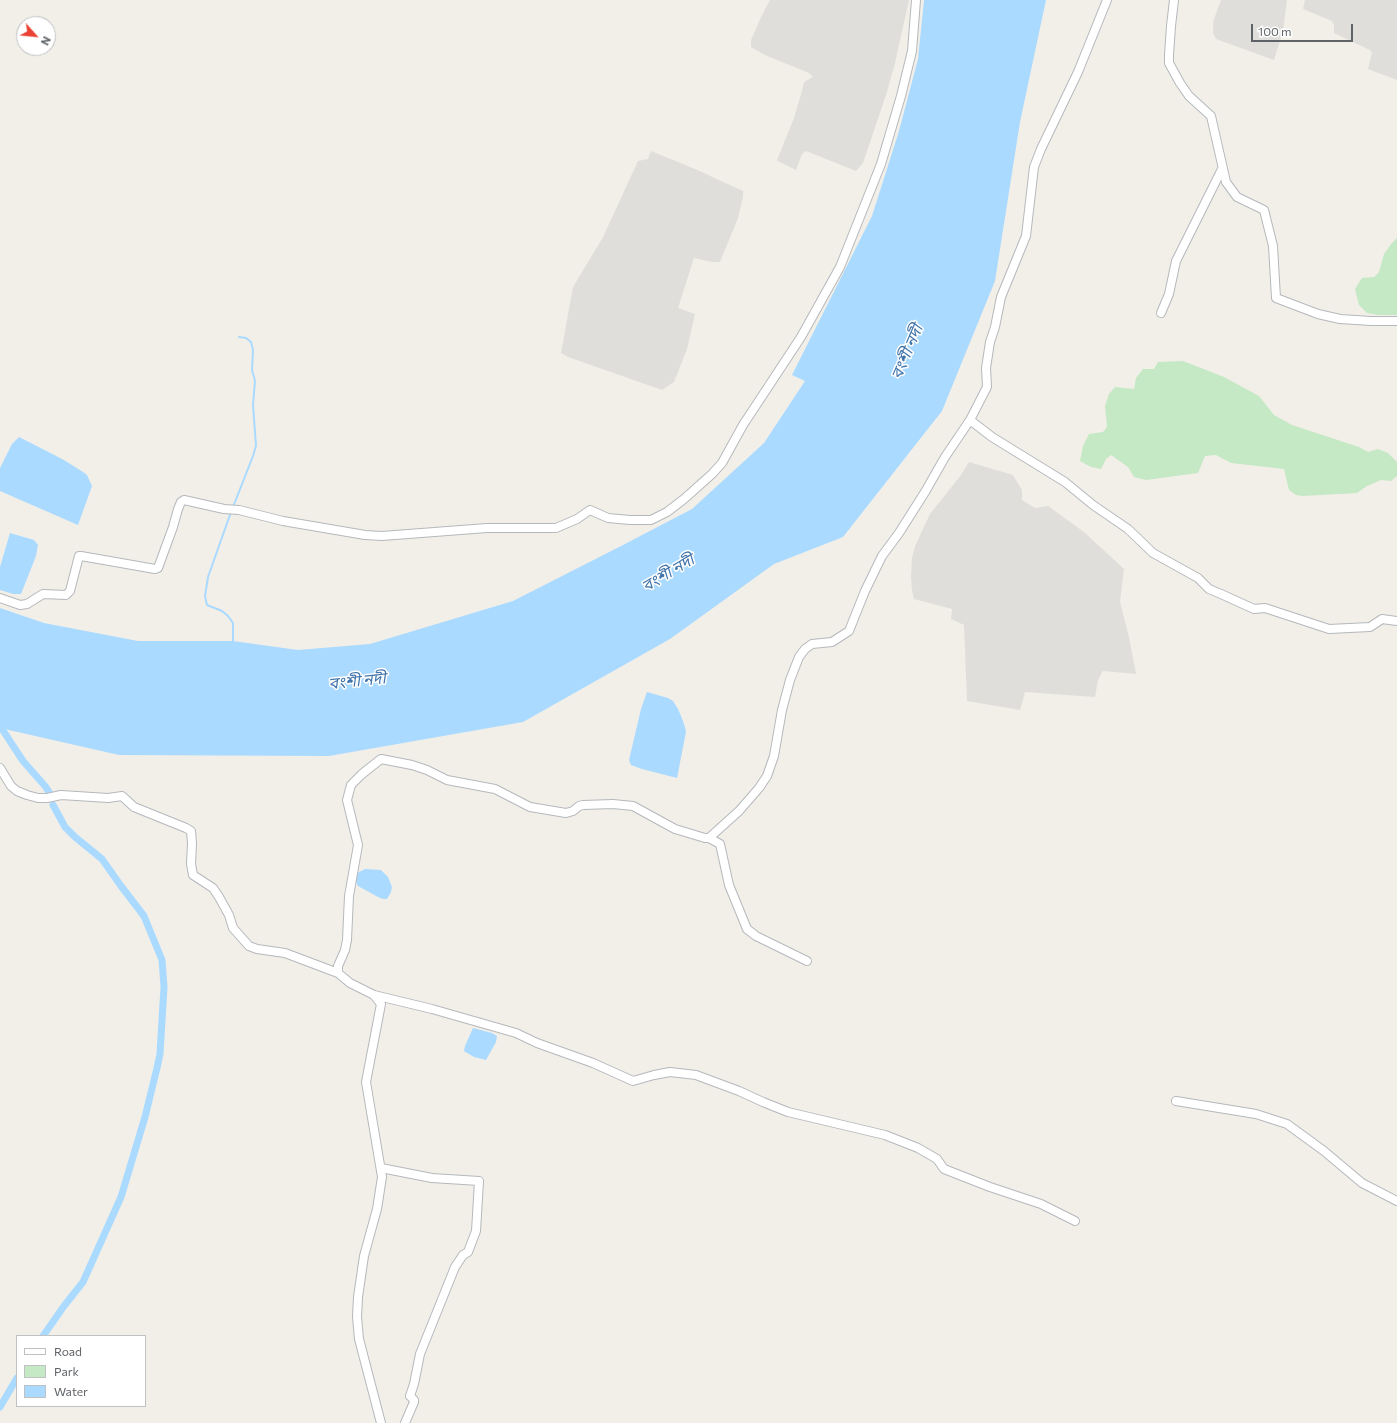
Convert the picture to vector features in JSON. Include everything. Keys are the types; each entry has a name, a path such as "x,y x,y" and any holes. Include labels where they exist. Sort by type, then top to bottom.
{"street":[{"path":"0,598 20,605 27,604 43,594 66,595 70,591 79,556 148,568 158,568 178,509 181,502 184,500 224,509 240,510 297,524 364,536 487,528 556,528 590,510 608,518 630,520 651,520 667,512 684,499 722,463 743,424 801,337 840,268 881,164 901,96 912,51 916,0"},
{"path":"709,838 739,811 759,788 767,776 774,756 790,680 799,657 805,649 812,644 832,642 849,631 865,590 882,556 899,533 945,457 970,420 987,387 987,356 1001,297 1026,236 1034,167 1040,149 1078,72 1107,0"},
{"path":"1174,0 1169,63 1189,96 1211,116 1226,182 1238,197 1264,210 1273,246 1276,298 1318,314 1340,319 1371,322 1397,321"},
{"path":"1161,313 1169,294 1176,260 1222,169"},
{"path":"970,420 992,437 1065,482 1128,529 1153,553 1198,578 1209,589 1254,609 1265,608 1329,629 1370,627 1382,619 1397,621"},
{"path":"338,973 338,966 345,950 349,896 358,845 347,800 351,785 362,774 381,760 427,770 447,780 495,789 530,807 566,813 583,805 613,804 633,806 675,829 709,838 720,844 729,885 747,928 756,936 807,961"},
{"path":"0,768 11,786 17,791 27,795 38,798 61,795 102,798 122,796 134,807 191,831 191,864 193,875 213,888 229,915 233,928 248,946 257,949 285,953 338,973 350,983 374,995 432,1009 516,1033 537,1043 593,1063 633,1081 670,1072 696,1076 739,1091 788,1112 885,1135 925,1151 938,1159 944,1169 990,1187 1041,1204 1076,1221"},
{"path":"374,995 381,1004 366,1082 382,1177 380,1194 364,1256 358,1297 357,1317 359,1339 381,1423"},
{"path":"1176,1101 1256,1114 1287,1124 1324,1151 1362,1183 1397,1201"},
{"path":"381,1168 432,1178 479,1181 476,1231 468,1252 463,1255 455,1267 422,1348 410,1396 414,1402 405,1423"}],"shaded area":[{"path":"770,0 909,0 887,92 863,163 856,171 806,151 802,154 796,170 777,160 794,118 804,82 813,77 809,73 765,55 751,47 751,40"},
{"path":"1221,0 1287,0 1283,31 1274,60 1216,39 1213,33 1213,22"},
{"path":"1305,0 1397,0 1397,80 1368,69 1372,53 1370,50 1334,33 1334,25 1332,21 1303,9"},
{"path":"651,151 743,191 738,218 720,262 712,262 694,258 678,308 695,314 687,349 674,382 662,390 568,357 561,353 573,287 603,237 638,161 648,159"},
{"path":"969,462 1013,475 1022,490 1022,500 1035,508 1048,506 1084,532 1124,569 1120,602 1136,674 1103,671 1098,680 1095,697 1025,692 1020,710 967,701 964,625 951,619 952,609 914,599 911,577 912,558 915,546 930,514 961,475"}],"green space":[{"path":"1397,238 1397,315 1367,313 1359,305 1355,289 1362,278 1374,277 1379,272 1384,254"},
{"path":"1183,361 1224,377 1259,396 1274,415 1292,425 1359,447 1368,452 1378,449 1388,453 1397,462 1397,476 1391,481 1381,480 1367,486 1357,493 1302,496 1296,495 1289,490 1284,469 1231,463 1216,455 1205,456 1198,473 1146,480 1134,477 1128,467 1111,455 1106,459 1101,469 1091,467 1080,461 1083,446 1089,434 1103,432 1107,427 1105,406 1109,394 1115,387 1134,389 1136,378 1143,369 1154,369 1158,362"}],"water":[{"name":"বংশী নদী","path":"924,0 1046,0 1020,122 995,281 942,411 843,537 774,564 670,639 523,722 329,756 119,755 0,728 0,608 44,623 138,641 233,641 298,650 370,644 513,601 692,509 764,443 805,381 792,375 872,216 899,131 918,59"},
{"path":"19,437 64,460 87,475 92,486 78,525 0,491 0,468 12,444"},
{"path":"10,533 34,540 38,545 36,556 21,594 13,594 0,590 0,567"},
{"path":"647,692 673,701 683,721 686,731 677,778 631,765 629,760 641,709"},
{"path":"365,869 381,870 388,877 392,887 387,899 378,897 358,886 356,876 359,872"},
{"path":"473,1028 492,1033 497,1036 496,1042 486,1060 474,1057 464,1051"}],"waterway":[{"path":"233,507 256,446 253,405 255,381 252,370 253,350 251,342 246,338 239,337"},
{"path":"231,512 208,577 205,596 207,605 222,611 233,623 233,643"},
{"path":"0,722 2,729 23,761 49,792"},
{"path":"44,1335 83,1282 121,1197 145,1117 160,1054 164,987 162,960 144,916 102,859 65,827 53,805"},
{"path":"0,1407 16,1380"}]}
